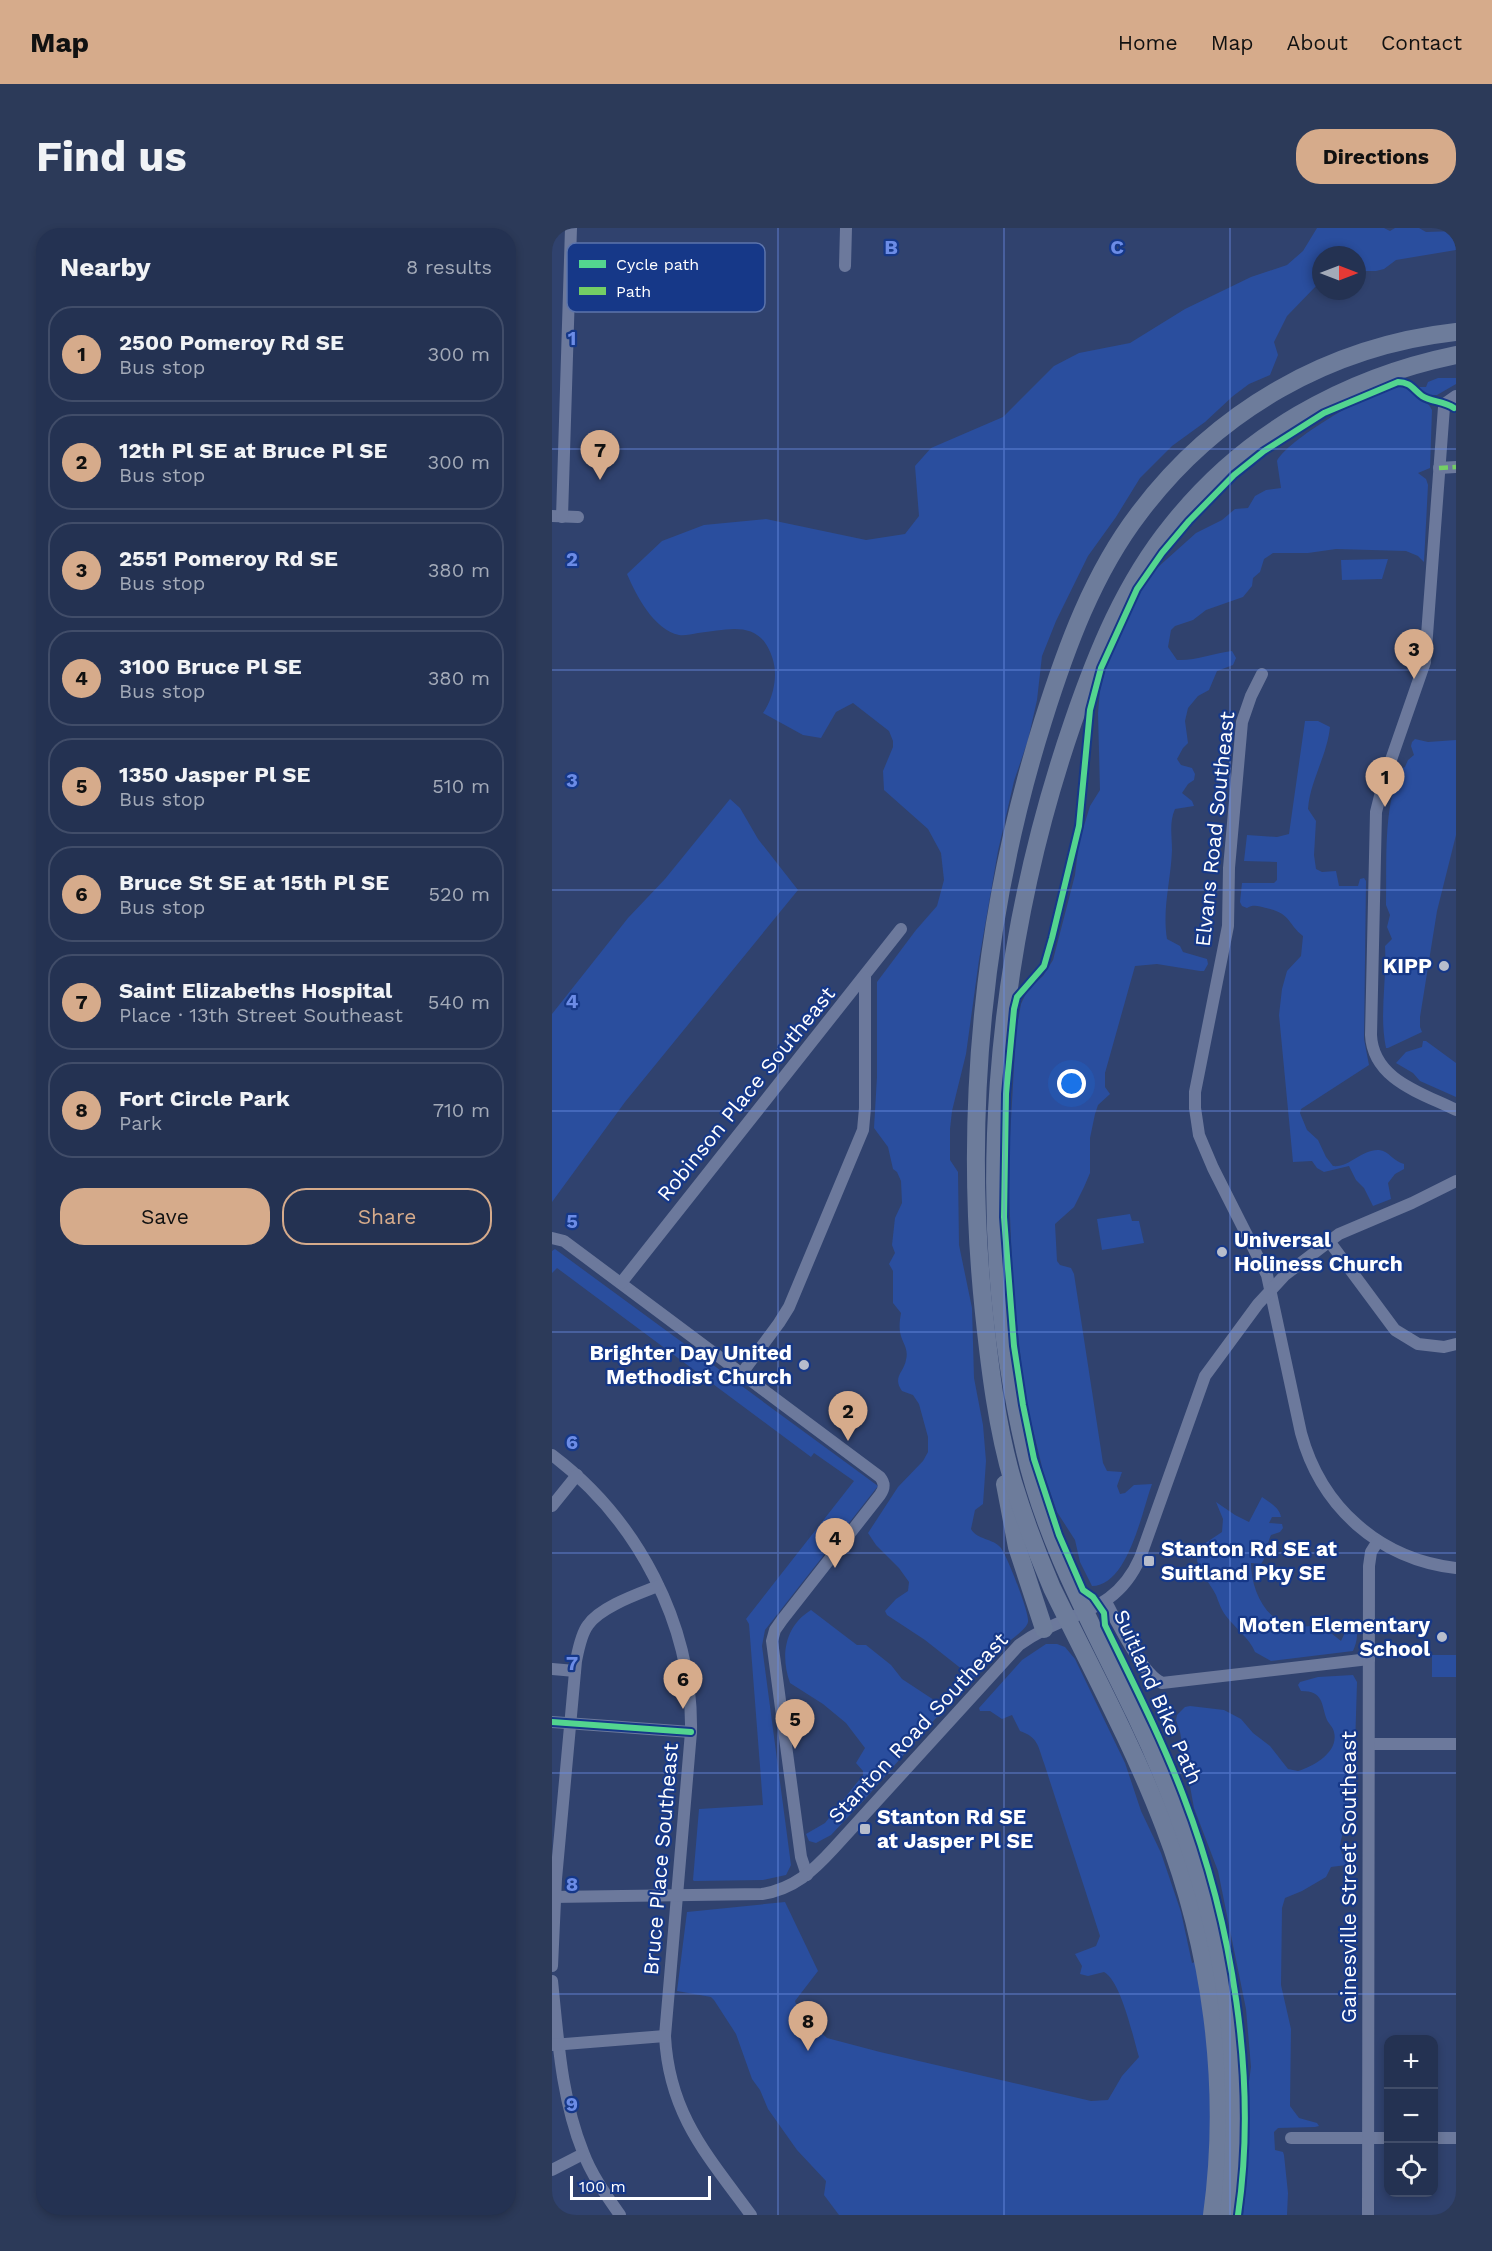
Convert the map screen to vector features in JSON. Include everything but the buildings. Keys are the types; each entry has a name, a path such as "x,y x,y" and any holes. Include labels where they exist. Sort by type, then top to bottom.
{"highway":[{"path":"1044,1629 1010,1518 984,1315 976,1209 976,1115 984,999 996,915 1017,812 1049,704 1083,612 1108,560 1139,513 1183,461 1232,419 1287,384 1344,358 1407,340 1456,332"},
{"path":"1229,2215 1234,2154 1234,2070 1226,1988 1201,1877 1170,1792 1135,1714 1084,1611 1044,1515 1021,1436 1005,1330 997,1229 998,1119 1006,1016 1024,902 1058,768 1090,676 1125,597 1156,546 1204,489 1256,443 1313,406 1376,377 1456,355"},
{"path":"999,1422 1013,1482 1030,1534 1067,1619 1150,1791 1172,1848 1197,1929 1211,2009 1217,2073 1217,2157 1212,2215"}],"street":[{"path":"570,243 571,228"},
{"path":"845,266 846,228"},
{"path":"567,310 557,516 578,517"},
{"path":"1456,396 1443,407 1425,662 1384,780 1376,812 1371,1035 1378,1061 1392,1077 1456,1110"},
{"path":"1439,468 1456,466"},
{"name":"Elvans Road Southeast","path":"1262,674 1242,722 1229,868 1228,926 1194,1101 1199,1136 1267,1275 1300,1433 1310,1462 1325,1489 1344,1514 1378,1541 1421,1561 1456,1568"},
{"name":"Robinson Place Southeast","path":"621,1283 901,929"},
{"path":"741,1373 787,1310 863,1130 865,976"},
{"name":"Stanton Road Southeast","path":"553,1897 772,1892 791,1886 807,1875 826,1857 1011,1653 1028,1638 1044,1629 1106,1602 1126,1584 1140,1558 1207,1372 1271,1289 1285,1275 1329,1241 1352,1227 1396,1210 1456,1181"},
{"path":"552,1238 564,1241 880,1476 884,1487 880,1495 775,1630 772,1651 801,1857 807,1875"},
{"path":"1329,1241 1395,1330 1418,1344 1444,1347 1456,1344"},
{"name":"Bruce Place Southeast","path":"552,1455 577,1474 624,1528 647,1563 677,1634 691,1700 692,1732 664,2036 667,2061 679,2107 693,2133 751,2215"},
{"path":"552,1506 577,1474"},
{"name":"Gainesville Street Southeast","path":"1368,2215 1369,1562 1371,1551 1378,1541"},
{"path":"552,1966 553,1897 575,1671 580,1646 588,1625 613,1605 658,1586"},
{"path":"1106,1602 1129,1644 1154,1678 1162,1683 1369,1659"},
{"path":"552,1669 575,1671"},
{"path":"552,1722 692,1732"},
{"path":"1369,1744 1456,1744"},
{"path":"552,1980 555,2044 570,2115 583,2154 620,2215"},
{"path":"555,2044 664,2036"},
{"path":"1291,2138 1384,2138"},
{"path":"1438,2138 1456,2138"},
{"path":"552,2170 583,2154"}],"shaded area":[{"path":"1317,228 1384,228 1390,231 1395,228 1419,228 1426,232 1456,231 1456,250 1396,260 1384,269 1376,271 1366,271 1366,246 1312,246 1312,290 1287,316 1274,342 1278,355 1270,375 1249,384 1233,396 1205,422 1172,446 1140,478 1088,556 1056,621 1042,656 1037,700 1028,740 1014,781 998,851 966,1054 950,1129 950,1160 958,1172 959,1245 972,1308 974,1378 983,1425 986,1461 983,1504 975,1510 971,1529 977,1535 994,1542 1001,1548 1018,1585 1028,1617 1027,1625 973,1678 925,1640 887,1615 885,1611 896,1599 908,1591 909,1582 868,1533 898,1487 923,1461 928,1452 928,1437 919,1404 913,1395 902,1391 898,1382 907,1352 900,1332 901,1313 893,1303 893,1271 889,1264 895,1253 892,1245 895,1218 902,1203 901,1181 893,1169 888,1147 874,1128 877,1077 877,982 937,906 944,880 941,853 928,829 884,790 883,771 893,747 889,731 853,703 836,712 821,738 803,735 763,713 772,695 775,673 768,647 761,638 753,632 733,629 683,635 670,632 647,610 627,574 662,541 704,525 766,519 866,540 905,534 919,516 915,466 931,448 1003,417 1054,366 1079,353 1130,343 1185,309 1251,277 1287,265 1303,251"},
{"path":"1438,378 1456,378 1456,384 1437,395 1421,395 1418,392 1420,387 1426,387 1428,382"},
{"path":"1403,386 1429,405 1432,410 1430,468 1418,473 1426,479 1428,485 1424,562 1418,556 1406,551 1336,549 1308,553 1273,553 1264,559 1260,572 1253,578 1252,586 1243,597 1206,610 1193,620 1175,626 1171,630 1168,647 1177,660 1232,651 1236,658 1233,665 1217,671 1209,690 1198,696 1188,708 1185,721 1188,743 1177,759 1181,765 1192,768 1195,774 1194,780 1182,793 1192,801 1194,806 1175,809 1172,819 1172,850 1166,917 1167,939 1180,946 1183,952 1207,959 1208,964 1204,971 1157,964 1135,966 1105,1073 1105,1087 1110,1094 1098,1105 1095,1114 1090,1138 1090,1173 1074,1207 1055,1224 1057,1261 1060,1265 1071,1268 1074,1274 1103,1463 1107,1471 1122,1472 1117,1486 1120,1494 1125,1493 1134,1485 1152,1484 1132,1545 1124,1561 1105,1583 1092,1586 1080,1562 1075,1540 1057,1512 1043,1471 1027,1405 1013,1287 1009,1155 1016,1031 1021,1004 1028,989 1043,976 1053,960 1075,875 1079,842 1090,806 1100,790 1098,713 1100,690 1110,653 1145,583 1157,568 1196,533 1222,520 1235,509 1248,508 1255,496 1266,490 1281,488 1277,461 1307,433 1366,398"},
{"path":"1388,559 1382,579 1342,580 1341,560"},
{"path":"1305,721 1318,721 1330,727 1308,809 1316,821 1314,855 1316,869 1322,872 1336,871 1339,886 1358,886 1360,879 1364,878 1366,881 1364,1039 1369,1065 1301,1109 1300,1113 1307,1130 1318,1140 1333,1166 1345,1164 1373,1150 1386,1152 1404,1164 1404,1169 1395,1174 1388,1183 1391,1199 1373,1206 1349,1166 1324,1172 1312,1161 1293,1162 1279,1015 1287,971 1301,956 1303,936 1280,913 1258,906 1247,908 1240,902 1242,883 1274,883 1277,880 1277,862 1244,861 1247,835 1277,837 1289,834"},
{"path":"1415,739 1428,742 1456,740 1456,835 1437,911 1420,1017 1422,1032 1386,1048 1383,1023 1385,946 1392,939 1387,927 1390,915 1386,905 1388,819 1400,769 1405,767 1414,755 1411,746"},
{"path":"730,799 740,808 758,839 798,890 625,1102 552,1202 552,1014 628,918 665,879"},
{"path":"1423,1041 1456,1063 1456,1097 1420,1081 1413,1073 1396,1063 1406,1052 1422,1047"},
{"path":"1130,1214 1132,1221 1139,1221 1144,1243 1102,1250 1097,1219"},
{"path":"555,1249 878,1486 765,1630 762,1646 791,1865 786,1875 763,1880 694,1881 699,1809 763,1805 749,1624 746,1619 854,1481 814,1453 811,1457 557,1268 552,1273 552,1251"},
{"path":"1262,1497 1276,1508 1281,1517 1272,1517 1269,1523 1282,1524 1283,1528 1280,1532 1271,1535 1261,1564 1251,1563 1253,1582 1260,1600 1279,1621 1296,1627 1321,1625 1341,1641 1348,1626 1354,1624 1357,1638 1353,1651 1271,1661 1255,1652 1223,1611 1199,1567 1198,1548 1222,1532 1223,1519 1216,1502 1249,1522"},
{"path":"811,1610 857,1645 866,1645 891,1665 902,1679 940,1704 943,1710 831,1835 816,1843 809,1841 806,1834 825,1823 863,1775 863,1771 856,1763 865,1748 846,1723 823,1704 790,1683 785,1662 787,1642 795,1624"},
{"path":"1046,1644 1065,1647 1075,1659 1125,1763 1141,1811 1161,1853 1181,1912 1192,1963 1195,1962 1205,2030 1211,2099 1210,2163 1204,2215 839,2215 824,2195 826,2181 797,2150 768,2109 760,2090 752,2079 736,2034 714,2000 711,1997 677,1991 687,1912 785,1902 818,1971 795,2001 799,2012 827,2038 1091,2101 1108,2100 1122,2076 1139,2057 1126,2010 1116,1986 1104,1972 1088,1976 1080,1974 1082,1966 1075,1954 1096,1946 1100,1936 1039,1747 1034,1739 1020,1731 1012,1715 1002,1719 990,1711 980,1711 979,1708 1022,1660"},
{"path":"1432,1655 1456,1655 1456,1677 1432,1677"},
{"path":"1353,1675 1357,1682 1354,1782 1340,1845 1342,1854 1352,1859 1354,1864 1331,1867 1326,1877 1285,1898 1282,1908 1281,1985 1291,2029 1290,2106 1299,2118 1317,2123 1319,2126 1278,2128 1274,2132 1275,2150 1283,2152 1284,2155 1288,2193 1287,2215 1243,2215 1247,2179 1248,2089 1251,2067 1246,2009 1218,1871 1194,1808 1176,1720 1177,1715 1185,1707 1190,1706 1224,1710 1241,1719 1253,1733 1270,1746 1288,1769 1298,1771 1324,1757 1333,1746 1335,1739 1318,1696 1301,1691 1298,1685 1300,1682 1318,1677"}],"marked path":[{"path":"1439,468 1456,467"}],"cycle path":[{"name":"Suitland Bike Path","path":"1238,2215 1245,2110 1242,2056 1227,1948 1215,1895 1183,1795 1165,1752 1105,1625 1104,1613 1093,1597 1083,1590 1059,1535 1034,1459 1023,1405 1014,1346 1004,1217 1006,1094 1014,1009 1017,997 1044,966 1052,938 1079,826 1090,710 1101,668 1137,589 1162,553 1189,521 1234,475 1264,451 1324,413 1398,382 1408,385 1426,398 1454,408"},
{"path":"552,1722 691,1732"}],"place":[{"name":"Saint Elizabeths Hospital","path":"600,480"},
{"name":"2551 Pomeroy Rd SE","path":"1414,679"},
{"name":"2500 Pomeroy Rd SE","path":"1385,807"},
{"name":"KIPP","path":"1444,966"},
{"name":"Universal Holiness Church","path":"1222,1252"},
{"name":"Brighter Day United Methodist Church","path":"804,1365"},
{"name":"12th Pl SE at Bruce Pl SE","path":"848,1441"},
{"name":"Stanton Rd SE at Suitland Pky SE","path":"1149,1561"},
{"name":"3100 Bruce Pl SE","path":"835,1568"},
{"name":"Moten Elementary School","path":"1442,1637"},
{"name":"Bruce St SE at 15th Pl SE","path":"683,1709"},
{"name":"1350 Jasper Pl SE","path":"795,1749"},
{"name":"Stanton Rd SE at Jasper Pl SE","path":"865,1829"},
{"name":"Fort Circle Park","path":"808,2051"}]}
